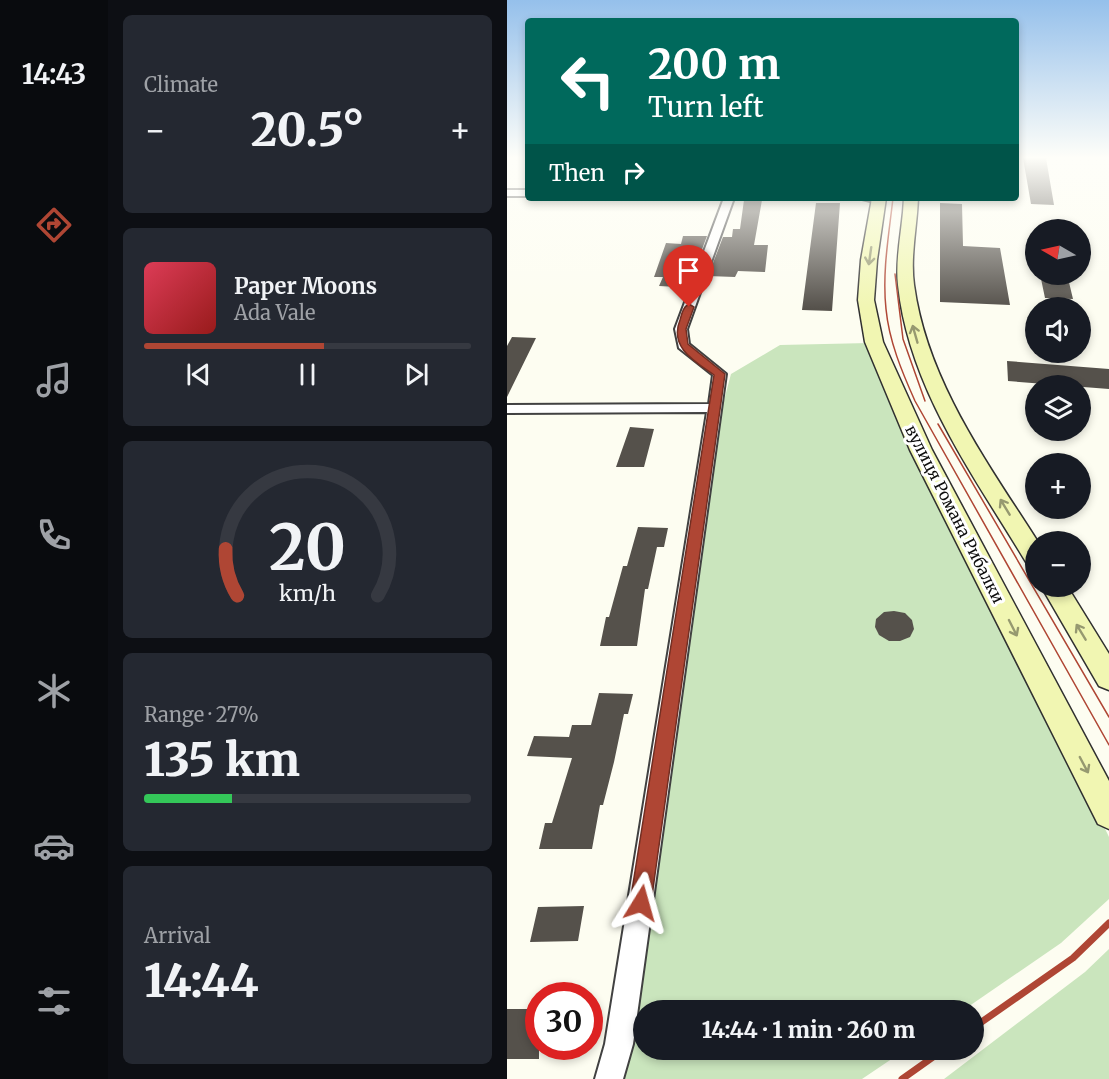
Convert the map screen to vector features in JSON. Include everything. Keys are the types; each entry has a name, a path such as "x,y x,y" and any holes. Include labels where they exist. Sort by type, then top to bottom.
{"main road":[{"name":"вулиця Романа Рибалки","path":"873,208 866,300 874,342 921,450 1109,813"},
{"path":"910,208 906,282 917,340 934,386 1025,539"},
{"path":"1060,597 1109,678"}],"street":[{"path":"609,1079 619,1044 720,374 683,345 681,329 725,208"},
{"path":"507,409 714,408"}],"green space":[{"path":"869,343 1109,837 1109,899 1061,943 978,1000 638,1000 722,408 731,374 780,345"},
{"path":"1109,949 1109,1079 944,1079 969,1060 984,1060 984,1049 1085,972"},
{"path":"633,1033 633,1060 890,1060 862,1079 620,1079 631,1047"}],"building":[{"path":"743,208 761,208 754,245 768,245 765,272 738,271 735,277 708,276 723,237 732,237 733,229 740,229"},
{"path":"815,208 840,208 832,311 802,310"},
{"path":"940,208 962,208 963,246 1000,248 1010,305 940,302"},
{"path":"683,236 707,236 692,276 683,276 678,287 659,286 663,277 654,277 666,243 681,244"},
{"path":"1042,285 1070,285 1073,297 1045,297"},
{"path":"512,337 536,338 507,397 507,346"},
{"path":"1007,361 1109,369 1109,389 1091,388 1091,375 1025,375 1025,382 1008,381"},
{"path":"630,427 654,429 644,467 616,467"},
{"path":"638,527 668,528 664,547 657,547 648,589 645,589 637,646 600,646 606,617 609,617 623,566 627,566"},
{"path":"884,612 905,613 912,620 914,629 910,637 900,641 889,641 879,635 875,627 876,619"},
{"path":"599,693 633,694 628,714 624,714 603,805 600,805 592,849 539,849 545,823 552,823 572,758 527,756 534,736 569,737 572,725 591,725"},
{"path":"584,906 578,941 530,942 538,907"},
{"path":"507,1009 525,1009 525,1059 507,1059"}],"tram line":[{"path":"892,208 885,295 890,333 901,368 915,401 1109,745"},
{"path":"895,274 903,339 925,401"},
{"path":"938,424 1109,717"}],"railway":[{"path":"984,1020 1073,958 1109,923"},
{"path":"902,1079 929,1060"}],"route":[{"path":"641,903 720,374 683,345 681,329 689,307"}]}
